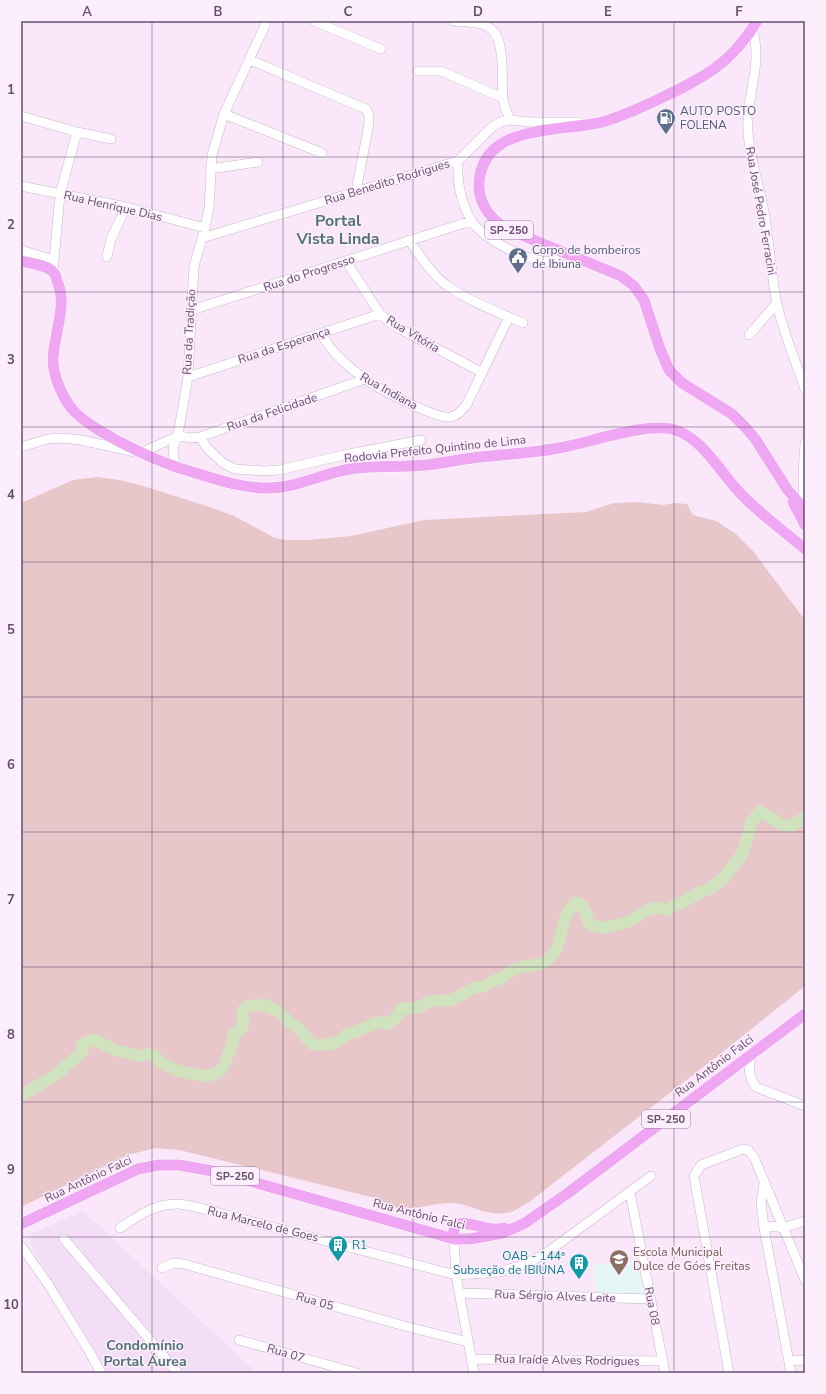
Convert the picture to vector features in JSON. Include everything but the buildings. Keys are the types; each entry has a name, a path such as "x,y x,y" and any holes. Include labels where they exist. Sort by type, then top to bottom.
{"main road":[{"name":"SP-250","path":"755,25 740,46 723,63 696,81 622,117 598,123 541,132 511,139 501,144 486,159 481,171 479,183 480,197 486,210 495,220 507,229 621,276 634,286 644,300 660,349 669,370 682,383 732,414 756,440 787,489 804,509"},
{"path":"21,261 38,264 53,272"},
{"name":"Rodovia Prefeito Quintino de Lima","path":"53,272 60,288 61,309 55,338 53,362 58,385 70,407 85,422 140,453 176,466 247,486 266,488 281,487 356,468 425,465 558,448 635,431 665,428 674,430 692,438 743,497 768,520 805,550"},
{"name":"SP-250","path":"787,489 795,508 805,525"},
{"path":"793,540 805,546"},
{"name":"Rua Antônio Falci","path":"21,1224 138,1169 159,1164 179,1165 218,1172 454,1239 470,1240 496,1235 526,1223 805,1014"},
{"path":"454,1239 453,1233 456,1226 460,1223 492,1229 526,1223"}],"street":[{"name":"Rua da Tradição","path":"176,466 173,448 177,436 188,377 194,266 209,208 210,169 215,140 224,114 267,21"},
{"path":"314,21 381,49"},
{"path":"454,21 475,23 485,26 492,30 495,34 500,47 502,59 503,98 510,120"},
{"name":"Rua José Pedro Ferracini","path":"755,25 755,69 748,113 748,136 752,164 764,212 777,303 788,343 805,389"},
{"path":"250,60 366,109 369,115 369,124 356,191"},
{"path":"418,70 441,71 503,98"},
{"path":"224,114 322,153"},
{"path":"21,116 77,132 111,139"},
{"path":"563,253 550,261 539,261 527,257 485,234 471,221 463,202 459,190 458,161 492,127 501,122 510,120 531,122 598,123"},
{"path":"53,272 60,194 77,132"},
{"name":"Rua Benedito Rodrigues","path":"202,238 458,161"},
{"path":"210,169 258,162"},
{"name":"Rua Henrique Dias","path":"21,186 126,207 205,228"},
{"path":"107,257 114,233 126,207"},
{"name":"Rua do Progresso","path":"192,310 471,221"},
{"path":"409,240 430,269 446,284 465,296 523,323"},
{"path":"21,250 54,260"},
{"name":"Rua Vitória","path":"346,261 380,314 392,325 481,372"},
{"path":"749,335 777,303"},
{"name":"Rua da Esperança","path":"188,377 380,314"},
{"path":"481,372 508,317"},
{"name":"Rua Indiana","path":"321,333 332,350 365,380 426,412 439,416 450,417 460,413 467,404 481,372"},
{"name":"Rua da Felicidade","path":"177,436 189,438 200,437 365,380"},
{"path":"21,447 48,439 62,438 81,440 140,453 177,436"},
{"path":"200,437 207,448 222,463 235,469 264,471 279,470 344,455 421,440"},
{"path":"804,509 803,473 805,443"},
{"path":"752,1054 749,1073 756,1086 805,1106"},
{"path":"729,1373 694,1176 701,1165 738,1150 748,1150 754,1157 805,1280"},
{"name":"Rua Marcelo de Goes","path":"120,1228 143,1212 162,1206 178,1204 208,1210 456,1275 500,1272 523,1265 545,1254 651,1176"},
{"path":"764,1184 761,1203 764,1228 791,1373"},
{"name":"Rua 08","path":"630,1192 665,1373"},
{"path":"764,1228 772,1226 784,1228 805,1221"},
{"path":"64,1239 178,1373"},
{"path":"454,1239 456,1275 474,1373"},
{"path":"21,1246 52,1291 101,1373"},
{"name":"Rua 05","path":"162,1268 174,1263 184,1264 401,1325 468,1342"},
{"name":"Rua Sérgio Alves Leite","path":"460,1293 651,1299"},
{"name":"Rua 07","path":"239,1340 357,1373"},
{"name":"Rua Iraíde Alves Rodrigues","path":"471,1359 663,1361"},
{"path":"789,1361 805,1360"}],"shaded area":[{"path":"97,477 120,480 143,486 213,508 234,516 275,538 286,540 309,540 351,536 424,520 586,512 614,503 638,502 663,505 675,503 687,504 693,515 716,521 736,534 753,551 805,620 805,986 724,1051 529,1202 512,1211 495,1213 453,1203 405,1209 398,1208 375,1198 179,1150 156,1148 128,1155 21,1207 21,503 73,480"},
{"name":"Condomínio Portal Áurea","path":"83,1211 257,1373 107,1373 33,1250 30,1240 32,1234"},
{"name":"Escola Municipal Dulce de Góes Freitas","path":"641,1259 646,1292 644,1295 596,1294 593,1265"}],"waterway":[{"path":"21,1096 60,1072 83,1051 82,1045 89,1041 95,1040 115,1050 140,1056 149,1054 156,1057 160,1062 176,1070 205,1076 212,1075 220,1071 224,1065 233,1042 233,1035 243,1027 243,1010 247,1006 264,1005 279,1012 298,1028 312,1044 332,1044 347,1034 379,1022 387,1024 395,1019 401,1009 421,1007 426,1003 434,1001 452,1000 474,988 485,986 502,978 513,970 521,967 541,964 549,959 557,948 565,919 575,903 580,904 585,911 589,924 598,927 606,927 627,922 653,908 662,908 667,910 700,892 709,889 723,879 742,854 751,823 760,811 780,824 791,826 805,817"}],"place":[{"name":"AUTO POSTO FOLENA","path":"666,135"},
{"name":"Corpo de bombeiros de Ibiuna","path":"518,274"},
{"name":"R1","path":"338,1262"},
{"name":"Escola Municipal Dulce de Góes Freitas","path":"619,1276"},
{"name":"OAB - 144ª Subseção de IBIÚNA","path":"579,1280"}],"district":[{"name":"Portal Vista Linda","path":"338,229"},
{"name":"Condomínio Portal Áurea","path":"145,1354"}]}
